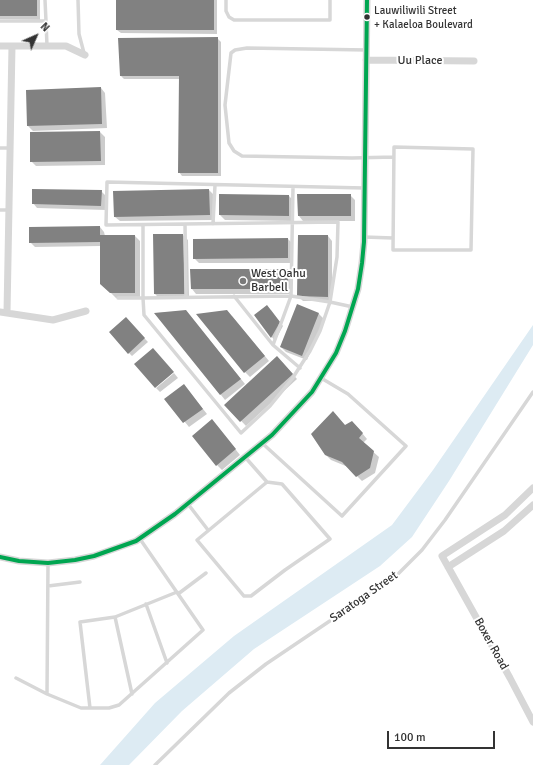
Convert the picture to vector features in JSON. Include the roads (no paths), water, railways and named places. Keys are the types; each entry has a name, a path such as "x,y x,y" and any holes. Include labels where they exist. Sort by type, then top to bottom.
{"street":[{"path":"0,557 19,561 48,563 75,560 115,550 140,539 188,504 272,435 312,392 336,353 345,331 353,307 362,263 365,188 367,0"},
{"path":"0,46 66,46 84,54"},
{"path":"12,46 9,210 3,312 54,320 86,311"},
{"name":"Uu Place","path":"366,60 474,61"},
{"name":"Boxer Road","path":"533,488 505,515 442,556 533,722"},
{"path":"448,567 504,531 533,505"}],"lane":[{"path":"45,0 47,46"},
{"path":"78,0 79,34 84,54"},
{"path":"226,0 226,11 229,17 234,20 330,20 330,0"},
{"path":"0,21 46,21"},
{"path":"366,50 247,48 235,50 231,53 226,105 228,143 234,152 242,156 394,157"},
{"path":"394,147 473,148 471,250 393,250 393,238 394,147"},
{"path":"0,148 9,148"},
{"path":"143,225 144,314 241,433 270,406 292,379 310,351 320,331 330,302 337,257 338,222 106,225 106,182 365,188"},
{"path":"213,224 214,185"},
{"path":"273,345 291,296 293,187"},
{"path":"0,210 9,210"},
{"path":"185,224 186,297"},
{"path":"364,237 393,238"},
{"path":"234,296 273,345 300,368"},
{"path":"118,298 291,296 353,307"},
{"path":"262,443 342,516 406,446 348,394 321,378"},
{"name":"Saratoga Street","path":"155,765 229,692 266,664 395,577 422,550 445,520 533,392"},
{"path":"245,458 267,482 282,484 330,539 251,596 244,596 197,540 267,482"},
{"path":"188,504 208,530"},
{"path":"16,678 47,694 81,708 109,708 119,705 203,630 140,539"},
{"path":"47,694 48,563"},
{"path":"90,708 80,622 115,617 178,593 206,573"},
{"path":"48,586 80,582"},
{"path":"146,604 167,663"},
{"path":"115,617 132,694"}],"place":[{"name":"Lauwiliwili Street + Kalaeloa Boulevard","path":"367,17"},
{"name":"West Oahu Barbell","path":"243,281"}]}
